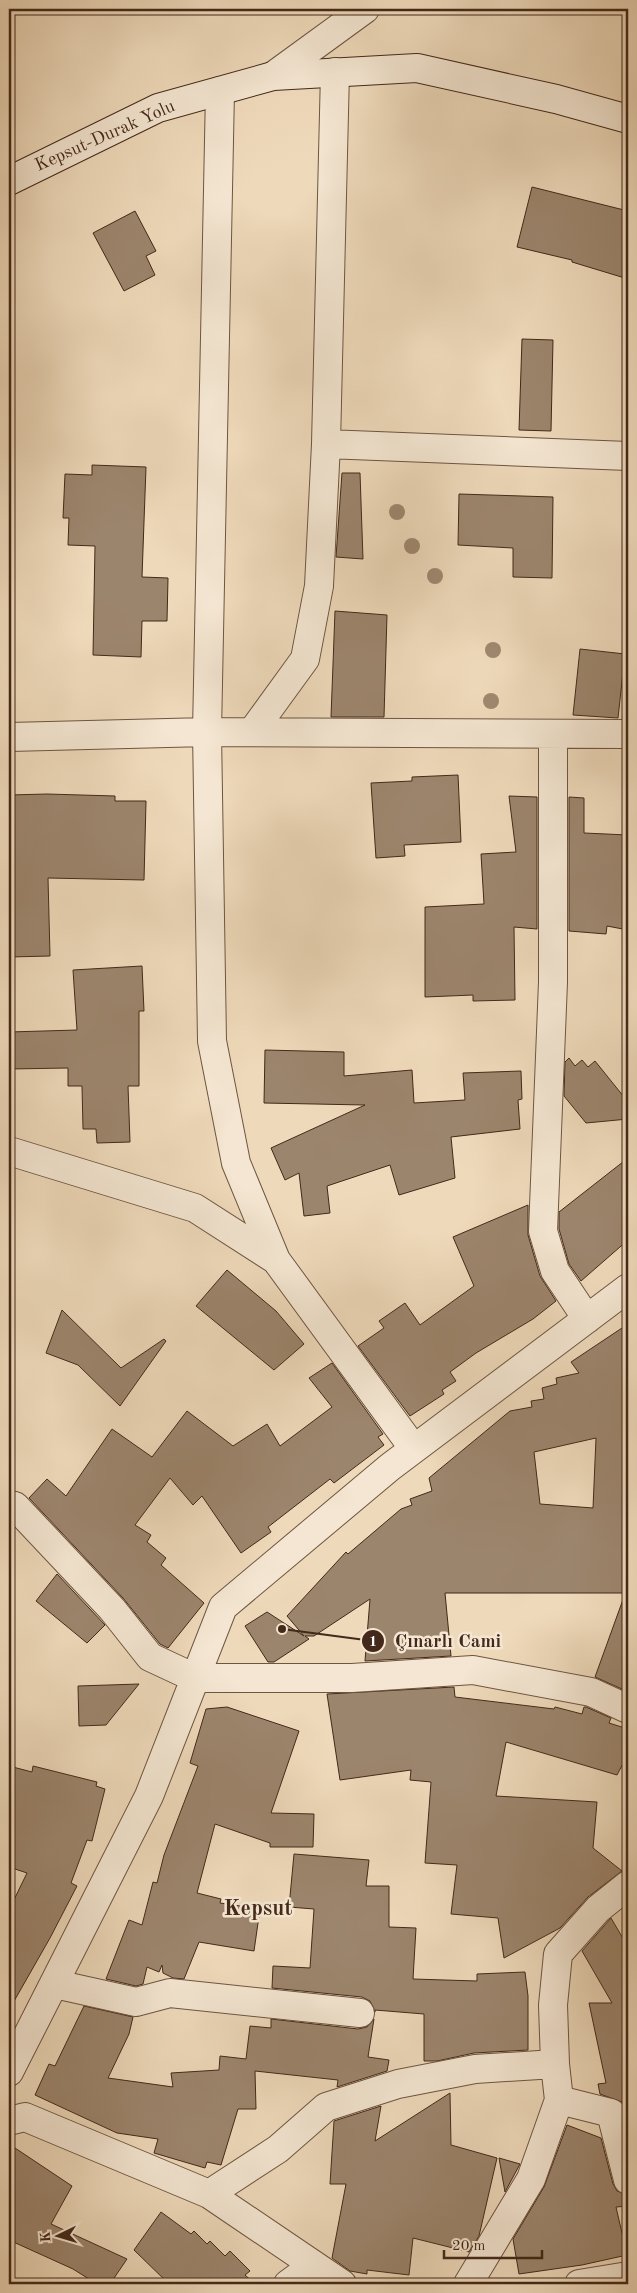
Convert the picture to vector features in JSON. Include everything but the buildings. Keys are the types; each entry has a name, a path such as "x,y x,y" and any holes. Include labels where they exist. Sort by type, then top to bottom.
{"street":[{"path":"273,76 365,9"},
{"name":"Kepsut-Durak Yolu","path":"9,181 158,108 273,76 417,68 556,98 628,118"},
{"path":"252,732 305,659 319,586 326,444 335,72"},
{"path":"220,91 207,732 212,1041 236,1163 276,1260 414,1449"},
{"name":"Kepsut-Durak Yolu","path":"556,98 628,125"},
{"path":"326,444 628,456"},
{"path":"9,737 207,732 628,734"},
{"path":"553,734 553,982 543,1231 555,1271 587,1319"},
{"path":"9,1151 195,1208 276,1260"},
{"path":"9,2072 149,1796 223,1607 414,1449 628,1288"},
{"path":"9,1505 15,1506 106,1602 150,1657 195,1678 352,1678 473,1670 591,1692 628,1709"},
{"path":"468,2284 531,2179 559,2100 555,2064 553,2004 558,1954 598,1909 628,1885"},
{"path":"55,1984 136,2002 170,1993 360,2013"},
{"path":"208,2194 278,2149 326,2107 398,2084 475,2070 555,2064"},
{"path":"559,2100 611,2113 628,2180"},
{"path":"9,2120 25,2117 208,2194 342,2284"},
{"path":"288,2284 314,2265"},
{"path":"579,2284 628,2276"}],"place":[{"name":"Çınarlı Cami","path":"282,1629"}],"district":[{"name":"Kepsut","path":"258,1909"}]}
